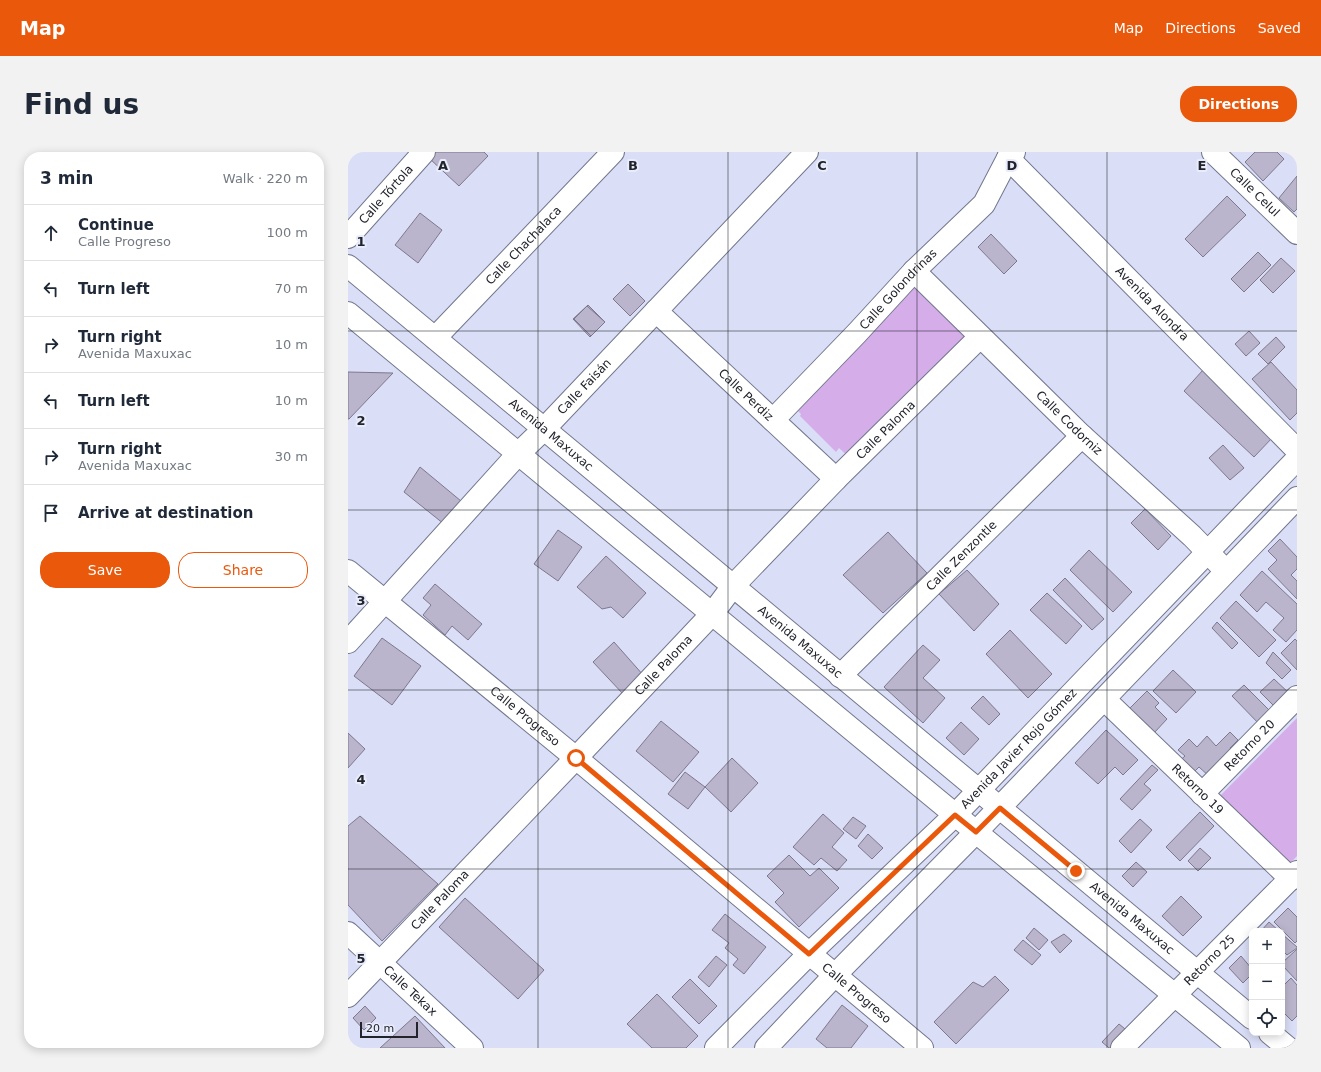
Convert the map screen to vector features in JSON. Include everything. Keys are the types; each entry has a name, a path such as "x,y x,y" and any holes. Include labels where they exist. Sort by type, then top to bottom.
{"street":[{"name":"Calle Tórtola","path":"348,237 424,152"},
{"name":"Calle Chachalaca","path":"435,338 613,152"},
{"name":"Calle Celul","path":"1217,153 1297,233"},
{"name":"Calle Faisán","path":"348,642 386,602 518,454 544,429 656,311 802,154"},
{"name":"Calle Golondrinas","path":"773,420 857,333 914,271 984,204 1011,155"},
{"name":"Avenida Alondra","path":"1011,155 1297,450"},
{"name":"Avenida Maxuxac","path":"348,266 1249,1016"},
{"name":"Calle Codorniz","path":"914,271 1082,436 1207,552 1226,572"},
{"name":"Calle Perdiz","path":"656,311 836,479"},
{"path":"348,313 1239,1048"},
{"name":"Calle Paloma","path":"348,996 712,614 733,586 836,479 980,337"},
{"name":"Calle Zenzontle","path":"840,676 1082,436"},
{"name":"Avenida Javier Rojo Gómez","path":"716,1048 809,954 955,815 1297,459"},
{"path":"766,1048 834,976 1000,808 1297,498"},
{"name":"Calle Progreso","path":"348,571 576,758 834,976 922,1048"},
{"name":"Retorno 20","path":"1202,794 1297,697"},
{"name":"Retorno 19","path":"1104,699 1202,794 1294,875"},
{"path":"890,761 910,733"},
{"path":"1056,898 1076,871"},
{"name":"Retorno 25","path":"1122,1048 1294,875"},
{"name":"Calle Tekax","path":"348,934 472,1048"},
{"path":"1274,1036 1288,1048"}],"shaded area":[{"path":"919,280 973,334 851,459 839,448 836,452 800,416 801,414 798,411"},
{"path":"1297,718 1297,856 1286,867 1217,799"}],"building":[{"path":"436,152 484,152 488,156 459,186 430,159"},
{"path":"1255,152 1277,152 1284,159 1263,181 1245,162"},
{"path":"1297,176 1297,209 1294,212 1279,198"},
{"path":"1227,196 1246,215 1203,257 1185,239"},
{"path":"420,213 442,230 418,263 395,245"},
{"path":"991,234 1017,261 1004,274 978,247"},
{"path":"1258,252 1271,265 1244,292 1231,279"},
{"path":"1281,258 1295,271 1273,293 1260,280"},
{"path":"628,284 645,301 630,316 613,299"},
{"path":"588,305 605,322 590,337 573,319"},
{"path":"587,306 605,322 591,336 574,319"},
{"path":"1249,331 1260,343 1246,356 1235,344"},
{"path":"1276,337 1285,347 1268,364 1258,354"},
{"path":"1271,362 1297,390 1297,413 1290,420 1252,379"},
{"path":"1203,370 1273,437 1254,457 1184,391"},
{"path":"348,372 393,373 349,419 348,419"},
{"path":"1223,445 1244,468 1230,480 1209,458"},
{"path":"420,467 461,501 444,524 404,492"},
{"path":"1145,509 1171,536 1158,550 1131,523"},
{"path":"558,530 582,547 558,581 534,564"},
{"path":"888,532 927,573 883,613 843,575"},
{"path":"1280,539 1297,557 1297,569 1291,575 1297,581 1297,599 1268,569 1277,560 1268,551"},
{"path":"1089,550 1132,592 1113,612 1070,570"},
{"path":"606,556 646,593 623,618 611,607 602,609 577,587"},
{"path":"967,570 999,604 974,631 939,594"},
{"path":"1262,571 1297,604 1297,630 1286,642 1273,630 1284,618 1266,602 1257,612 1240,595"},
{"path":"1065,578 1104,619 1092,630 1053,590"},
{"path":"435,584 482,624 468,640 452,626 445,635 423,615 431,605 423,598"},
{"path":"1047,593 1082,626 1066,644 1030,610"},
{"path":"1236,601 1276,640 1259,657 1220,618"},
{"path":"1217,622 1238,643 1232,649 1212,628"},
{"path":"1010,630 1052,674 1028,698 986,654"},
{"path":"382,638 421,666 392,705 354,676"},
{"path":"1295,639 1297,641 1297,670 1281,653"},
{"path":"614,642 644,676 624,695 593,662"},
{"path":"923,645 940,660 923,678 945,698 923,723 884,687"},
{"path":"1273,652 1291,670 1282,679 1266,663"},
{"path":"1173,670 1196,692 1176,713 1153,691"},
{"path":"1274,679 1290,694 1276,708 1260,692"},
{"path":"1244,685 1273,714 1262,727 1232,696"},
{"path":"1147,691 1159,703 1155,707 1167,719 1154,733 1126,712"},
{"path":"983,696 1000,714 989,725 971,708"},
{"path":"661,721 699,752 673,782 636,751"},
{"path":"961,722 979,739 964,755 946,738"},
{"path":"1106,730 1138,760 1123,775 1115,767 1098,784 1075,763"},
{"path":"1230,732 1238,740 1230,748 1235,755 1210,777 1199,767 1190,776 1176,764 1185,756 1178,750 1189,739 1197,747 1207,736 1216,746"},
{"path":"348,733 365,749 348,768"},
{"path":"732,758 758,783 731,812 705,787"},
{"path":"1152,765 1158,770 1144,784 1151,790 1132,810 1120,799"},
{"path":"685,772 705,787 688,809 668,794"},
{"path":"1200,812 1214,826 1180,861 1166,847"},
{"path":"823,814 844,833 832,847 847,860 837,871 821,858 814,865 793,847"},
{"path":"360,816 438,884 382,941 348,905 348,826"},
{"path":"853,817 866,826 856,839 843,829"},
{"path":"1140,819 1152,830 1131,853 1119,841"},
{"path":"868,834 883,848 872,859 858,846"},
{"path":"1200,848 1211,858 1198,871 1188,861"},
{"path":"789,855 810,876 819,868 839,888 799,927 775,902 784,893 767,876"},
{"path":"1136,862 1147,872 1133,887 1122,876"},
{"path":"1181,896 1202,917 1183,936 1162,916"},
{"path":"465,898 544,970 518,999 439,927"},
{"path":"1288,908 1297,917 1297,941 1295,943 1285,933 1285,928 1280,928 1274,922"},
{"path":"725,914 766,947 744,974 733,965 738,959 725,948 729,943 712,930"},
{"path":"1269,922 1276,928 1264,928"},
{"path":"1034,928 1048,940 1039,950 1026,938"},
{"path":"1064,934 1072,941 1060,953 1051,942"},
{"path":"1285,937 1297,947 1287,955 1285,953"},
{"path":"1023,940 1041,955 1032,965 1014,950"},
{"path":"1297,949 1297,981 1285,968 1285,960"},
{"path":"716,956 727,965 709,987 698,977"},
{"path":"1241,956 1249,965 1249,977 1243,983 1229,968"},
{"path":"995,976 1009,990 956,1044 934,1022 973,982 983,987"},
{"path":"1291,978 1297,985 1297,1016 1292,1021 1285,1014 1285,984"},
{"path":"690,979 717,1006 699,1024 672,997"},
{"path":"657,994 698,1036 686,1048 652,1048 627,1024"},
{"path":"842,1005 868,1026 851,1048 827,1048 816,1039"},
{"path":"365,1006 376,1018 364,1030 353,1018"},
{"path":"415,1016 445,1048 380,1048"},
{"path":"1119,1024 1130,1033 1116,1048 1109,1048 1102,1042"}],"route":[{"path":"576,758 809,954 955,815 976,832 1000,808 1076,871"}]}
